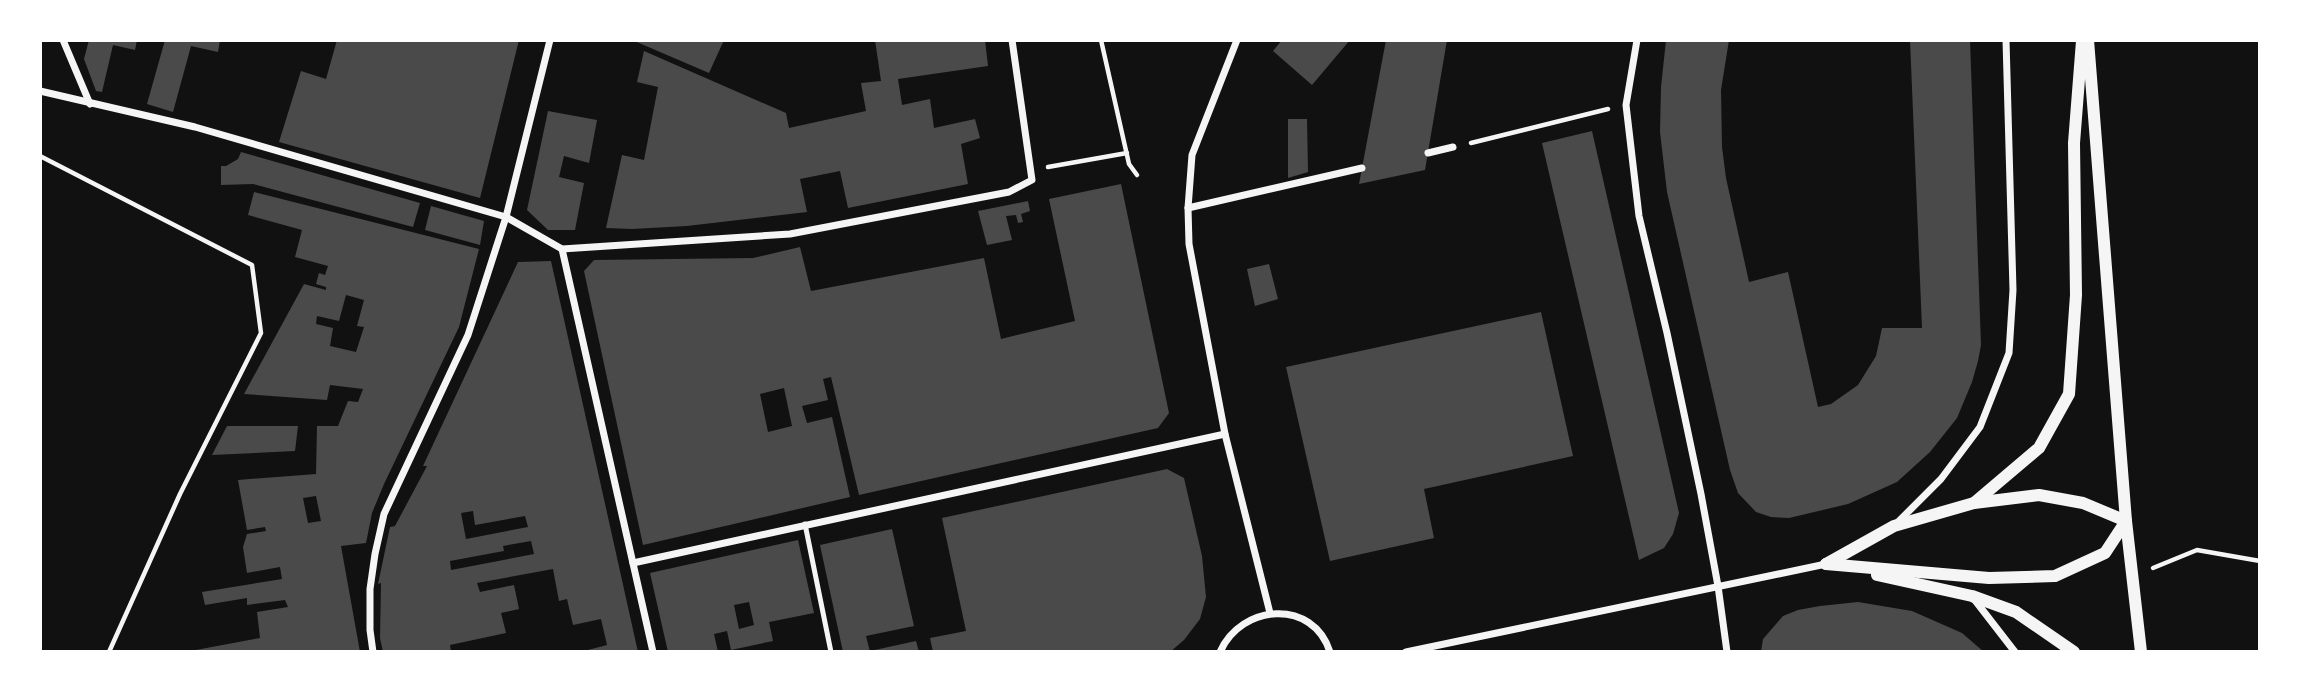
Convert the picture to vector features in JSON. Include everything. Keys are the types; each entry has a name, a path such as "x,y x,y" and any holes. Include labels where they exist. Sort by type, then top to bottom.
{"street":[{"path":"63,40 90,104"},
{"path":"373,652 370,589 384,514 468,335 506,218 550,40"},
{"path":"40,91 195,127 506,218 562,249 790,234 1009,192 1032,180 1012,40"},
{"path":"1237,40 1192,155 1188,208 1189,244 1225,434 1269,613"},
{"path":"1637,40 1626,105 1639,216 1667,333 1718,586 1727,652"},
{"path":"1894,526 1941,479 1980,427 2009,352 2013,290 2007,40"},
{"path":"1974,503 2039,448 2069,394 2076,295 2074,143 2082,40"},
{"path":"2088,40 2126,521 2141,652"},
{"path":"1428,153 1453,147"},
{"path":"1188,208 1362,168"},
{"path":"562,249 653,652"},
{"path":"633,563 1225,434"},
{"path":"1826,564 1894,526 1974,503 2039,495 2083,503 2126,521"},
{"path":"1406,652 1826,564 1989,578 2054,576 2105,553 2126,521"},
{"path":"1826,564 1972,596 2016,612 2074,652"},
{"path":"1972,596 2015,652"},
{"path":"1220,652 1237,627 1252,618 1269,613 1288,614 1305,621 1319,632 1330,652"}],"lane":[{"path":"805,524 831,652"}],"path":[{"path":"1101,40 1129,164 1137,175"},
{"path":"1453,147 1626,105"},
{"path":"1030,171 1127,153"},
{"path":"40,156 252,265 261,333 180,494 109,652"},
{"path":"2133,577 2197,550 2260,561"}],"building":[{"path":"89,40 137,40 135,50 113,45 102,92 96,91 84,59"},
{"path":"165,40 220,40 218,52 191,46 173,112 147,104"},
{"path":"337,40 519,40 480,198 279,142 301,71 326,79"},
{"path":"632,40 724,40 709,73"},
{"path":"875,40 985,40 988,66 898,79 902,105 930,99 934,128 975,119 980,138 961,144 968,184 848,208 840,171 800,179 807,212 687,226 606,228 622,155 644,160 658,87 637,82 644,51 786,113 789,128 866,111 861,83 881,81"},
{"path":"1282,40 1350,40 1312,85 1273,51"},
{"path":"1386,40 1447,40 1425,170 1359,184"},
{"path":"1666,40 1729,40 1721,90 1722,147 1726,178 1749,282 1788,272 1818,407 1831,404 1858,385 1876,356 1882,328 1922,328 1910,40 1970,40 1981,345 1972,382 1957,418 1930,452 1897,482 1848,504 1789,518 1771,517 1756,512 1738,493 1730,470 1667,192 1660,132"},
{"path":"548,111 597,120 589,163 564,156 559,177 584,183 575,230 548,230 527,210"},
{"path":"1288,119 1307,119 1308,172 1288,178"},
{"path":"1592,131 1679,513 1673,534 1664,548 1639,560 1542,143"},
{"path":"241,152 420,203 413,227 253,184 221,185 221,166 238,159"},
{"path":"1121,184 1169,413 1158,428 859,495 831,377 823,379 828,400 802,406 807,423 832,417 850,497 643,545 584,271 594,260 753,258 800,247 811,291 984,258 1001,339 1075,321 1049,199","holes":["784,388 792,426 768,432 760,394"]},
{"path":"254,192 479,249 459,327 384,484 372,513 366,543 341,546 360,652 185,652 260,638 257,612 288,607 285,600 247,605 247,598 205,605 202,592 282,579 280,567 247,573 243,547 247,534 266,531 265,527 247,530 238,480 316,474 317,426 338,426 348,401 358,402 363,389 330,385 327,400 244,394 304,284 326,290 326,287 316,284 319,273 325,275 328,266 295,257 302,230 248,215","holes":["346,295 364,300 357,326 364,327 356,352 330,346 333,328 316,324 317,316 339,321","316,496 321,521 308,523 303,498"]},
{"path":"1028,201 1030,211 1021,214 1023,222 1018,223 1016,215 1006,216 1012,240 987,245 978,211"},
{"path":"431,206 484,221 480,245 425,230"},
{"path":"551,261 638,652 580,652 607,645 601,619 573,625 567,599 559,601 553,569 477,583 480,592 514,585 519,609 501,613 506,633 450,645 451,652 383,652 380,638 381,583 378,584 390,527 395,526 427,466 423,466 518,262","holes":["473,511 475,525 525,516 528,527 466,539 461,513","531,541 534,554 451,570 450,561 504,551 503,546"]},
{"path":"1269,264 1278,299 1255,306 1247,269"},
{"path":"1541,312 1573,456 1424,489 1434,538 1330,561 1286,367"},
{"path":"227,426 298,426 295,451 212,455"},
{"path":"1167,469 1184,478 1202,556 1206,597 1200,619 1184,640 1170,652 933,652 930,638 966,631 942,518"},
{"path":"892,529 914,626 866,636 870,652 843,652 820,545"},
{"path":"798,540 814,613 769,622 773,641 731,650 727,631 714,634 718,652 668,652 650,573","holes":["749,602 754,625 739,629 734,605"]},
{"path":"1858,602 1912,611 1962,633 1984,652 1761,652 1763,639 1783,616 1798,610"},
{"path":"916,641 919,652 870,652 870,651"}]}
